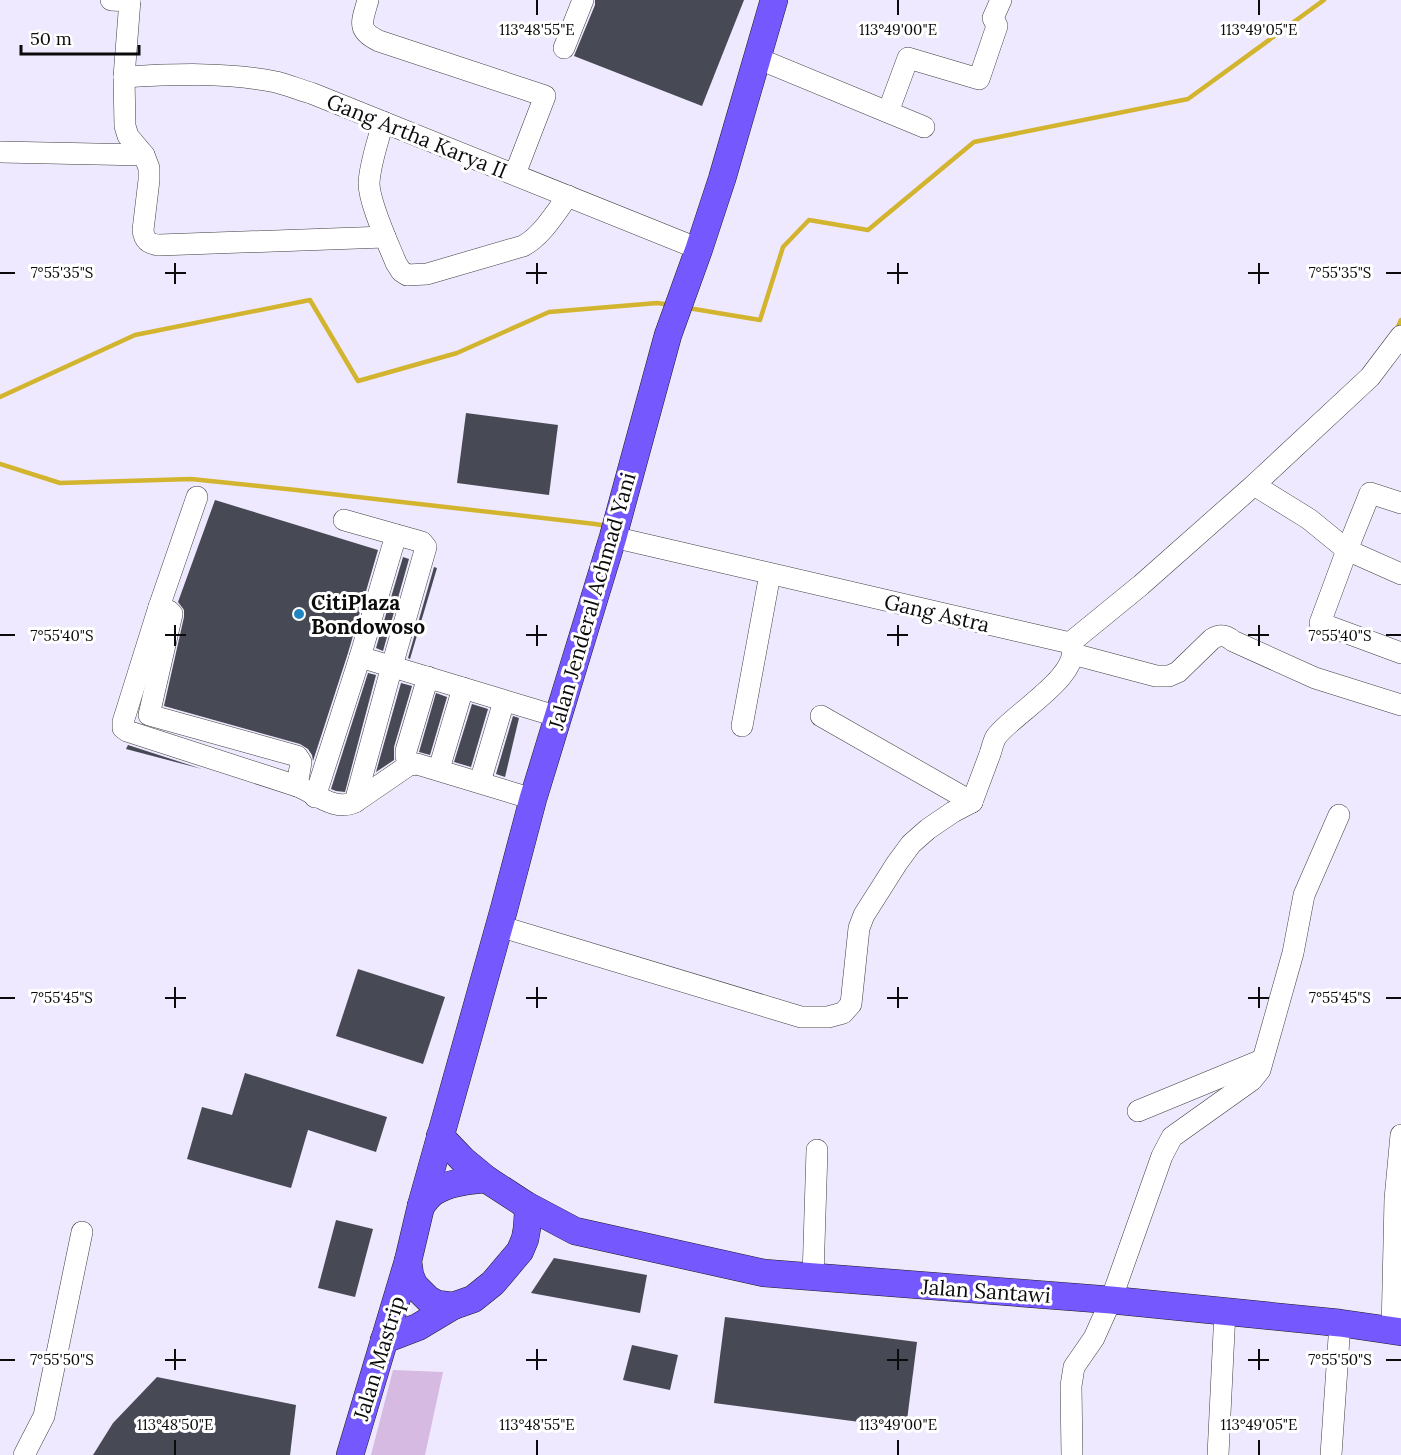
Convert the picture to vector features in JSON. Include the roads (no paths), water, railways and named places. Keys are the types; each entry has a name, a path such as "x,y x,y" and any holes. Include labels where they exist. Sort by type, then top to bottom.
{"main road":[{"name":"Jalan Jenderal Achmad Yani","path":"421,1206 533,799 615,527 668,335 722,178 774,0"},
{"path":"384,1340 418,1327 453,1306 473,1299 493,1283 520,1251 525,1239 528,1213 526,1206 486,1179 463,1160 440,1136"},
{"path":"453,1306 437,1304 420,1293 414,1285 408,1261 421,1206 432,1192 445,1186 486,1179"},
{"name":"Jalan Santawi","path":"526,1206 575,1230 764,1273 1111,1300 1340,1323 1396,1331"},
{"name":"Jalan Santawi","path":"520,1251 546,1237 575,1230"},
{"name":"Jalan Mastrip","path":"350,1455 408,1261"}],"street":[{"path":"124,0 125,126 128,136 144,154 149,168 143,234 150,244 385,237"},
{"path":"368,0 363,24 364,32 369,36 545,96 515,174"},
{"path":"564,48 583,0"},
{"path":"888,112 908,58 979,80 997,26 993,18 1001,0"},
{"path":"757,58 924,127"},
{"name":"Gang Artha Karya II","path":"124,76 212,75 278,82 311,93 699,249"},
{"path":"383,122 369,183 370,196 396,263 407,275 427,274 531,242 568,196"},
{"path":"0,152 144,154"},
{"path":"499,926 801,1017 828,1017 843,1013 851,1004 860,928 864,915 911,844 952,812 972,802 995,739 1003,728 1054,685 1072,660 1072,649 1370,377 1401,336"},
{"path":"1254,485 1309,519 1347,550 1401,574"},
{"path":"1401,503 1370,492 1320,623 1401,653"},
{"path":"197,497 159,607 123,728 297,786 307,790 315,797 342,806 355,802 409,765 417,764 533,799"},
{"path":"344,520 422,542 426,547 355,802"},
{"name":"Gang Astra","path":"615,527 770,574 1072,649 1156,676 1169,676 1178,672 1212,639 1224,635 1315,678 1401,705"},
{"path":"315,797 396,535"},
{"path":"742,726 770,574"},
{"path":"143,736 172,614 159,607"},
{"path":"360,657 559,717"},
{"path":"409,765 405,756 406,751 428,677"},
{"path":"439,769 463,688"},
{"path":"480,782 504,701"},
{"path":"149,715 297,756 301,762 297,786"},
{"path":"821,716 972,802"},
{"path":"1072,1455 1071,1386 1074,1367 1094,1338 1111,1300 1162,1156 1172,1137 1252,1080 1260,1070 1293,952 1304,895 1339,815"},
{"path":"1138,1111 1262,1060"},
{"path":"1396,1331 1395,1200 1401,1135"},
{"path":"813,1277 817,1150"},
{"path":"24,1455 44,1416 82,1232"},
{"path":"1218,1455 1224,1311"},
{"path":"1331,1455 1340,1323"}],"waterway":[{"path":"688,308 760,320 783,247 809,220 868,230 974,142 1188,99 1324,0"},
{"path":"0,397 135,335 310,300 358,381 457,353 549,312 657,303 671,305"},
{"path":"1396,331 1401,320"},
{"path":"0,464 60,483 191,479 607,526"}],"place":[{"name":"CitiPlaza Bondowoso","path":"299,614"}]}
